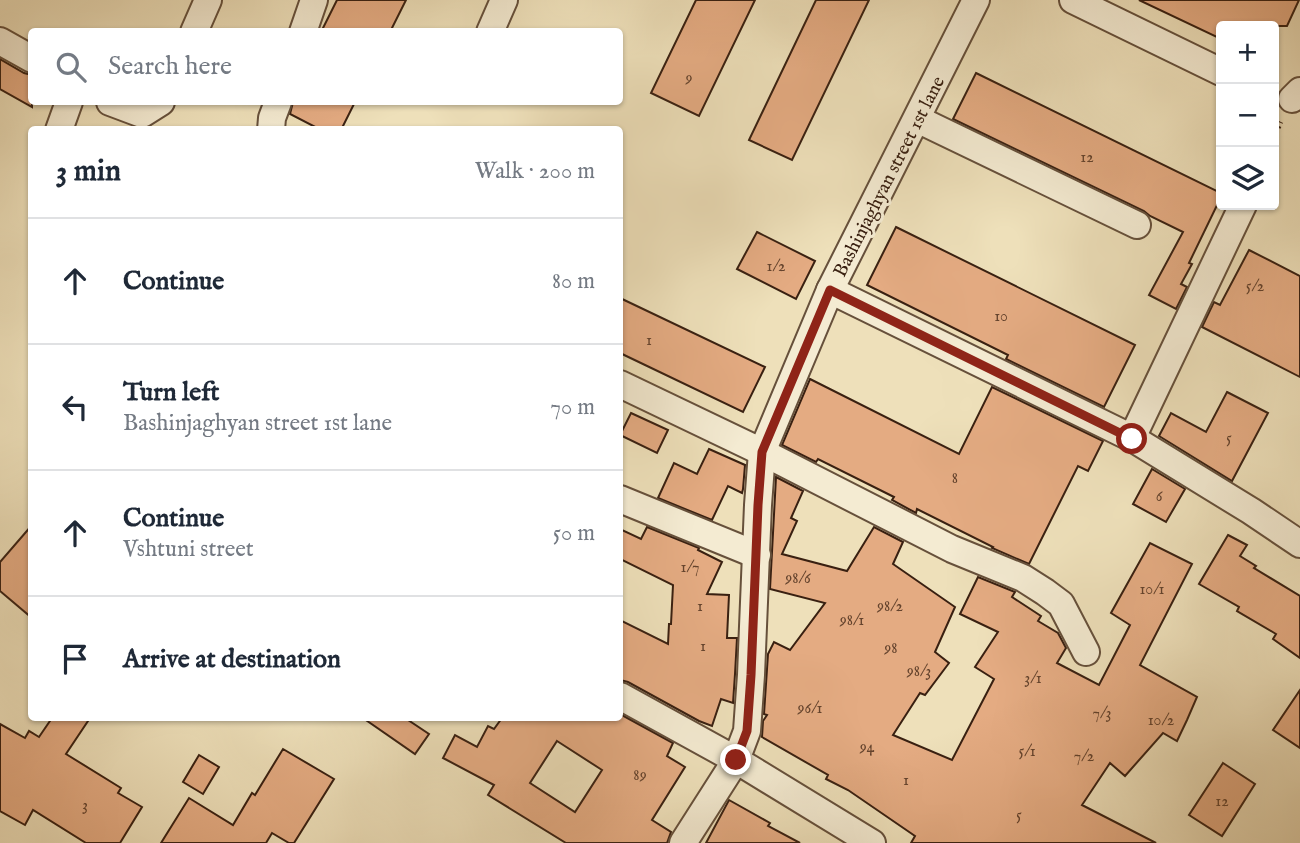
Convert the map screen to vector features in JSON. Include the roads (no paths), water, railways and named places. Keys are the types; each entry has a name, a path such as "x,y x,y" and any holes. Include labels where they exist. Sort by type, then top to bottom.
{"street":[{"path":"196,28 208,0"},
{"path":"304,28 314,0"},
{"path":"493,28 504,0"},
{"name":"Bashinjaghyan street 1st lane","path":"683,843 736,760 747,731 762,452 830,290 976,0"},
{"path":"1073,0 1216,70"},
{"path":"0,41 28,57"},
{"path":"60,126 68,105"},
{"path":"118,105 142,114 156,105"},
{"path":"271,126 277,105"},
{"path":"916,119 1138,225"},
{"path":"1135,441 1241,210"},
{"path":"830,290 1135,441 1300,544"},
{"path":"623,385 762,452 952,549 1023,578 1061,604 1086,652"},
{"path":"623,500 757,555"},
{"path":"623,698 736,760 872,843"}]}
